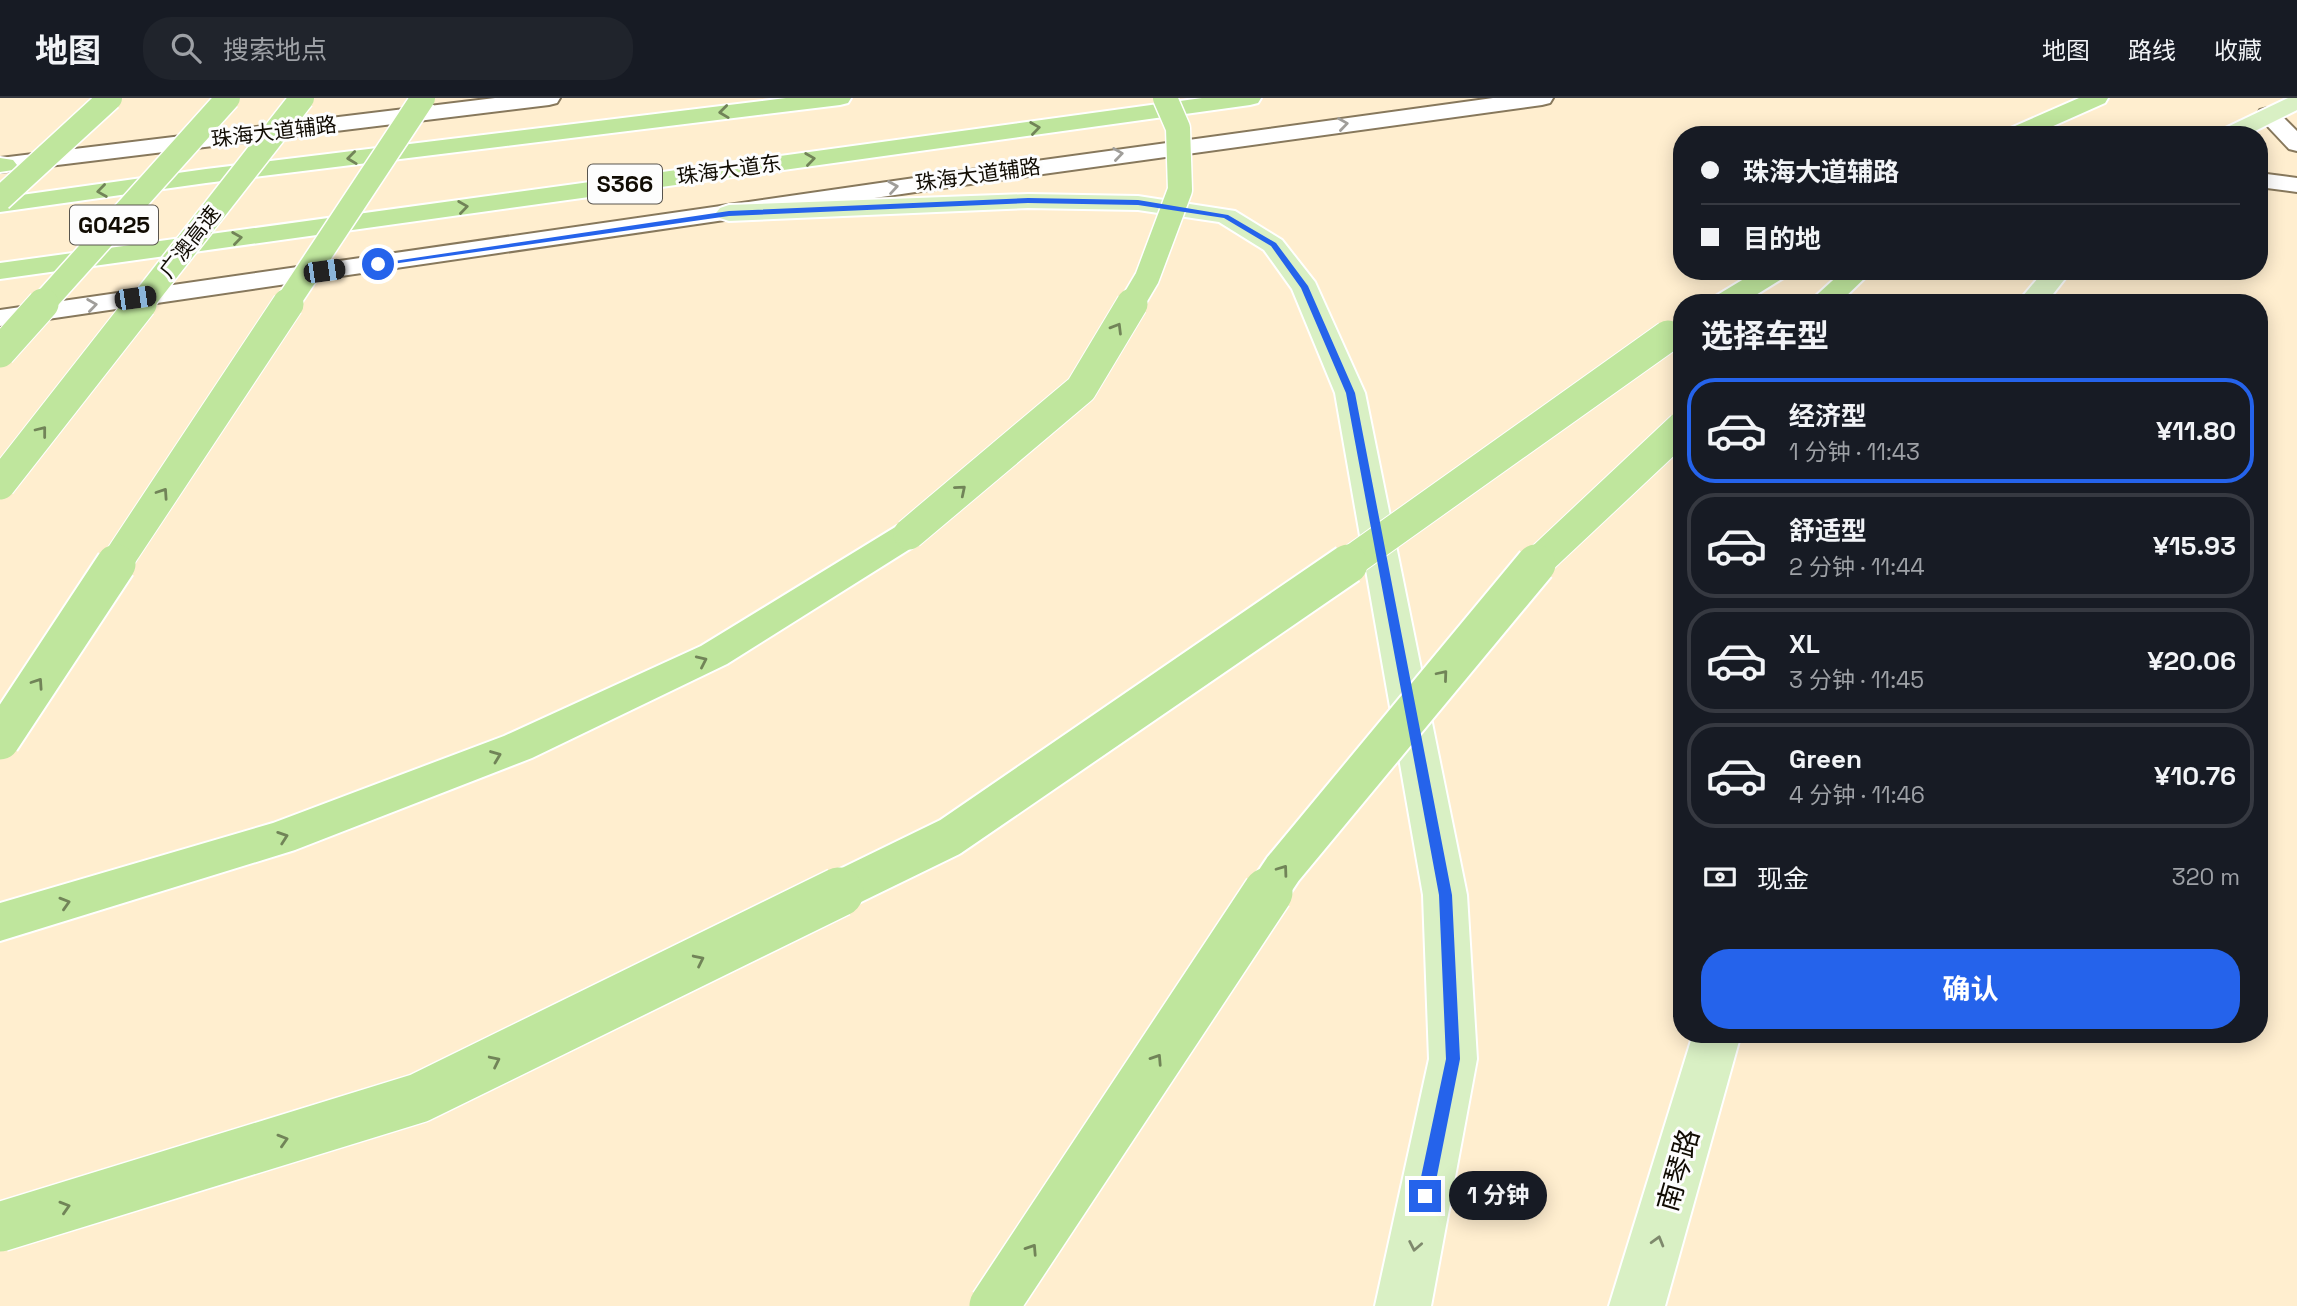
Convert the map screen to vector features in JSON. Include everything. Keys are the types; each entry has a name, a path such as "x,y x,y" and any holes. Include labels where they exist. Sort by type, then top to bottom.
{"highway":[{"path":"0,199 110,98"},
{"name":"G0425","path":"0,352 228,98"},
{"name":"广澳高速","path":"0,484 302,98"},
{"path":"0,740 423,98"},
{"name":"S366","path":"0,205 247,171 840,98"},
{"path":"0,922 280,838 518,747 714,655 909,534 1080,389 1147,278 1180,190 1178,128 1166,98"},
{"name":"珠海大道东","path":"0,271 1250,98"},
{"path":"2034,126 2097,98"},
{"path":"1739,294 1761,280"},
{"path":"1832,294 1849,280"},
{"path":"0,1227 419,1098 950,837 1286,608 1673,333"},
{"path":"994,1306 1283,869 1533,567 1673,435"}],"main road":[{"name":"珠海大道辅路","path":"2,165 549,98"},
{"name":"珠海大道辅路","path":"0,318 729,213 1095,157 1542,98"},
{"path":"2247,126 2297,102"},
{"path":"2268,116 2297,144"},
{"path":"2268,181 2297,185"},
{"path":"729,213 1028,201 1138,203 1226,216 1273,245 1305,288 1350,393 1445,895 1453,1059 1403,1306"},
{"path":"2038,294 2050,280"},
{"name":"南琴路","path":"1637,1306 1714,1043"}],"route":[{"path":"378,264 729,213 1028,201 1138,203 1226,216 1273,245 1305,288 1350,393 1445,895 1453,1059 1425,1196"}]}
